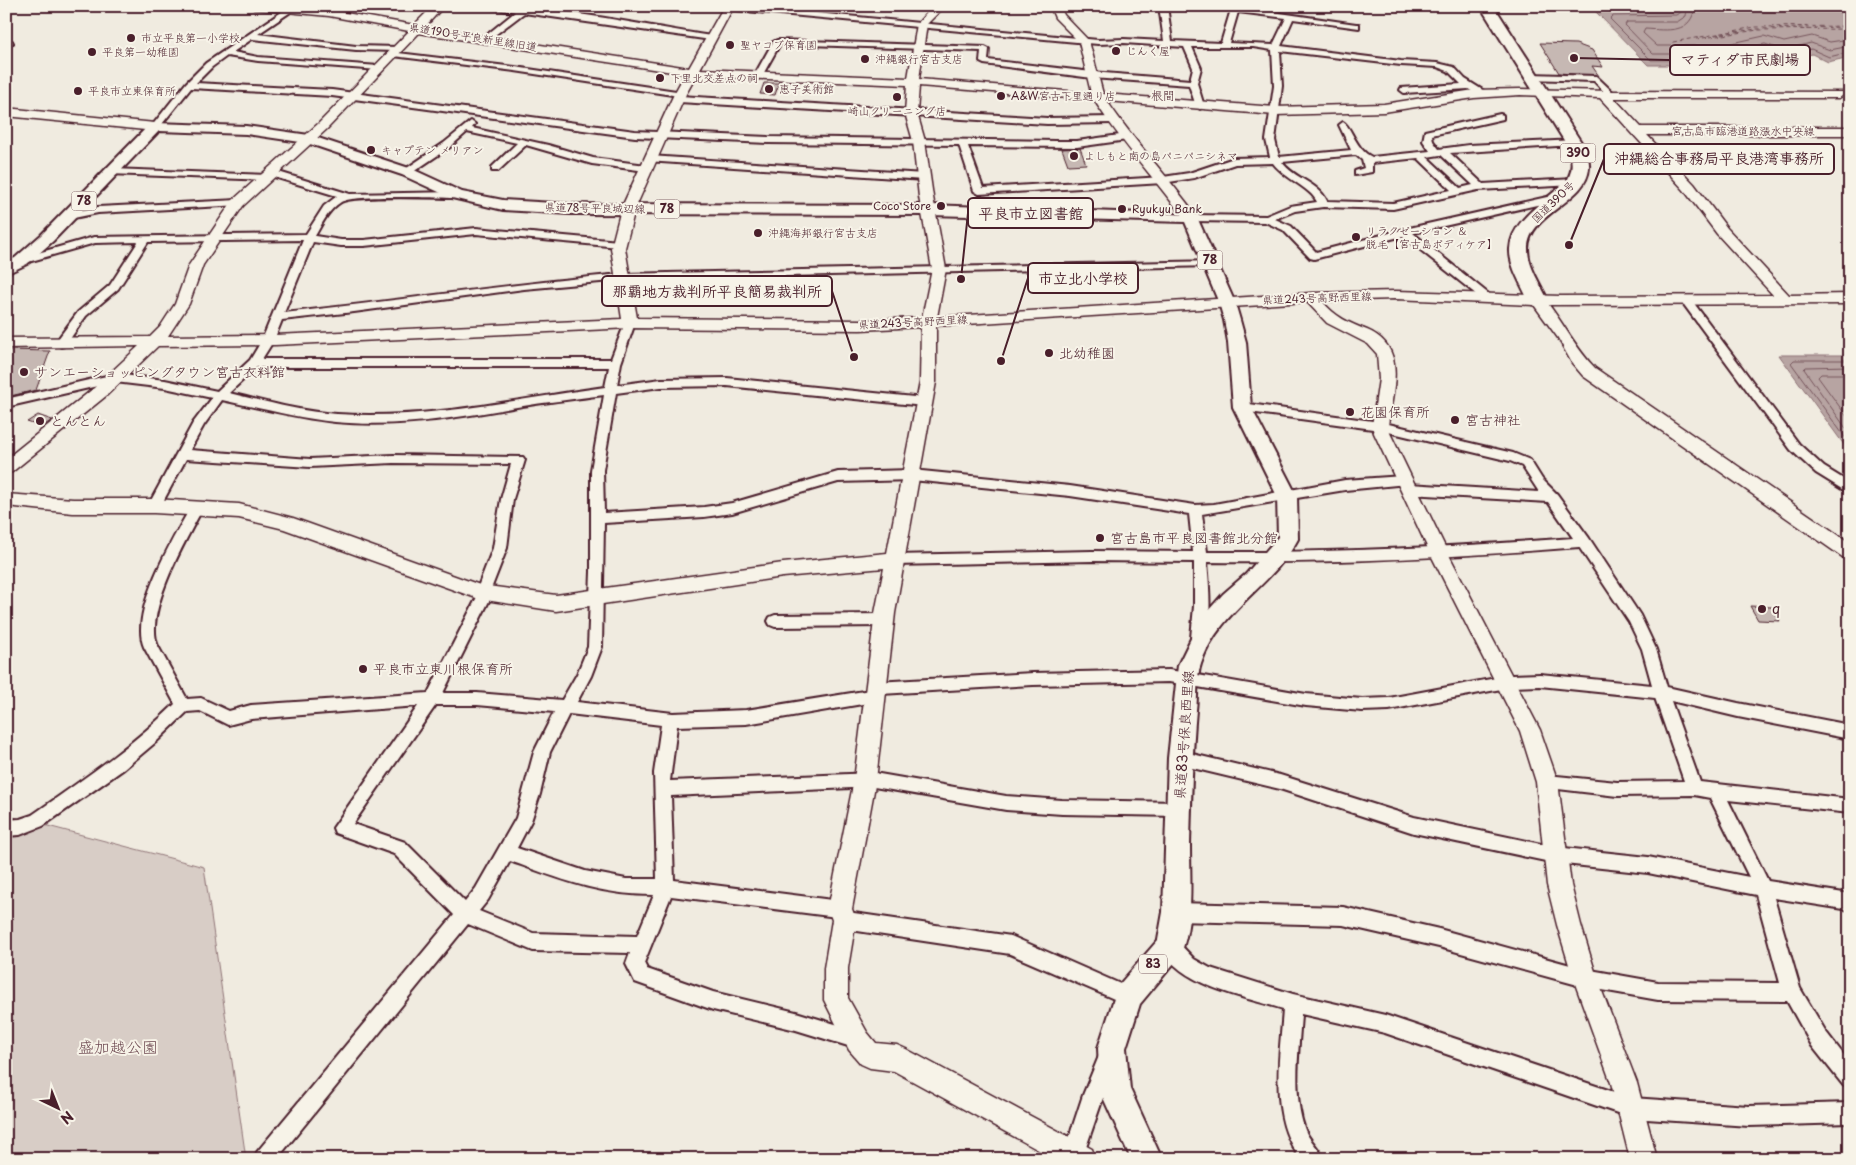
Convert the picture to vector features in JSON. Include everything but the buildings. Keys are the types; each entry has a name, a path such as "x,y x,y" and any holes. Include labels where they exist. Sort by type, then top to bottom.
{"highway":[{"name":"国道390号","path":"1487,6 1573,142 1580,157 1580,171 1575,182 1556,198 1528,227 1519,248 1521,258 1538,300"}],"main road":[{"name":"県道190号平良新里線旧道","path":"254,6 329,12 416,29 693,72"},
{"path":"416,29 439,6"},
{"path":"1055,6 1059,16 1084,40 1098,97"},
{"path":"630,323 622,277 619,244 628,209 660,136 711,38 724,7"},
{"path":"929,322 939,269 930,210 926,197 919,141 911,113 913,82 920,47 922,24 934,7"},
{"name":"県道78号平良城辺線","path":"156,127 246,130 309,139 407,172 457,195 503,204 571,209 930,210 1191,218"},
{"name":"78","path":"6,269 21,261 69,216 156,127"},
{"name":"78","path":"1191,218 1227,303"},
{"name":"県道243号高野西里線","path":"630,323 860,325 1227,303"},
{"name":"県道83号保良西里線","path":"1170,946 1176,912 1180,758 1189,665 1208,626 1273,558 1288,539 1287,496 1242,407 1237,342 1227,303"},
{"path":"1406,485 1439,553"},
{"name":"83","path":"1147,1159 1115,1092 1112,1048 1128,996 1170,946"}],"street":[{"path":"482,6 711,38"},
{"path":"1163,6 1168,44"},
{"path":"1295,6 1292,17 1274,54 1278,84 1270,140 1276,160 1283,170 1297,182 1313,190 1322,198 1323,204"},
{"path":"724,7 1084,40 1276,47 1386,62 1444,66 1469,86 1485,94"},
{"path":"1225,44 1235,7 1356,26"},
{"path":"6,112 156,127 189,85 209,65 289,9"},
{"path":"487,39 522,11"},
{"path":"6,468 58,428 166,330 180,309 196,265 238,203 309,139 416,29"},
{"path":"250,36 395,52 680,97 1047,121 1113,120"},
{"path":"758,76 777,42 985,49 984,62 1092,75 1193,83"},
{"path":"1187,45 1197,68 1193,83 1200,106"},
{"path":"224,53 258,59 380,68"},
{"path":"693,72 913,82 1275,111 1384,108 1485,94 1838,94"},
{"path":"1531,77 1596,79 1636,131 1689,187 1722,232 1785,299"},
{"path":"189,85 316,92 614,132 660,136 768,140 1077,144 1127,137"},
{"path":"1404,90 1469,86"},
{"path":"1098,97 1113,120 1163,180 1191,218 1268,219 1293,208 1323,204 1393,206 1480,187 1575,182"},
{"path":"407,172 447,145 482,114"},
{"path":"1480,187 1428,141 1428,133 1500,117"},
{"path":"1343,125 1348,138 1357,152 1367,160 1370,170 1358,173"},
{"path":"465,130 524,142 592,161 924,177"},
{"name":"宮古島市臨港道路漲水中央線","path":"1636,131 1850,132"},
{"path":"495,169 524,142"},
{"path":"1367,160 1469,148 1573,142"},
{"path":"963,143 979,191 1163,180 1191,176 1234,161 1254,159 1276,160 1357,152"},
{"path":"1420,155 1457,191"},
{"path":"112,172 269,175 349,197"},
{"path":"154,506 199,422 220,395 254,363 268,340 309,238 327,208 339,199 349,197 457,195"},
{"path":"1268,219 1287,228 1314,256 1405,232 1556,198"},
{"path":"69,216 98,210 238,203"},
{"path":"21,261 94,240 309,238 341,243 364,244 476,231 619,244"},
{"path":"1405,232 1486,297"},
{"path":"60,343 82,314 118,283 146,239"},
{"path":"277,317 354,309 524,286 622,277 1211,263"},
{"name":"県道243号高野西里線","path":"1227,303 1311,297 1396,295 1561,301 1850,300"},
{"path":"1311,297 1332,320 1368,336 1377,342 1383,352 1387,363 1380,426 1406,485"},
{"path":"1538,300 1565,337 1576,359 1589,372 1850,553"},
{"path":"1686,300 1795,447 1820,470 1850,489"},
{"path":"929,322 928,382 884,620 864,780 842,915 836,968 836,1000 858,1040 870,1055 897,1058 1076,1157 1093,1095 1112,1048"},
{"path":"6,344 268,340 630,323 615,363 597,470 598,598 595,647 591,662 542,752 532,794 523,821 482,894 264,1159"},
{"path":"254,363 615,363"},
{"path":"6,403 115,378 165,384 307,414 336,418 424,418 474,412 518,403 661,382 727,382 924,402"},
{"path":"1242,407 1380,426 1513,457 1526,463 1538,482 1552,497 1584,542 1635,619 1649,649 1694,788"},
{"path":"181,454 310,463 393,459 519,460 507,499 500,548 484,593 432,699 341,828 400,848 465,914 533,942 642,945"},
{"path":"598,518 704,512 732,508 838,477 912,475 1070,491 1195,510 1214,509 1346,485 1406,485 1552,497"},
{"path":"6,500 73,506 154,506 239,511 287,523 484,593 556,603 598,598 704,580 783,570 894,560 1092,556 1273,558 1439,553 1584,542"},
{"path":"183,706 146,636 150,611 167,563 198,508"},
{"path":"1195,510 1202,557 1201,606 1196,648"},
{"path":"1439,553 1504,683 1530,730 1547,782 1559,885 1585,978 1632,1108 1644,1159"},
{"path":"775,621 884,620"},
{"path":"6,828 20,827 37,821 118,764 151,737 183,706 201,704 228,718 251,712 432,699 477,699 670,719 746,717 875,692 1033,679 1169,676 1333,704 1362,705 1389,704 1504,683 1540,680 1662,692 1738,710 1850,732"},
{"path":"670,719 662,773 666,887 635,964 641,976 653,982 713,1001 796,1021 858,1040"},
{"path":"1180,758 1280,782 1414,825 1555,856 1648,865 1763,888 1850,902"},
{"path":"663,789 874,780 1006,803 1062,807 1179,809"},
{"path":"1547,782 1617,789 1694,788 1715,792 1850,806"},
{"path":"1715,792 1763,888 1792,992 1818,1039 1850,1078"},
{"path":"507,852 585,879 626,887 666,887 842,915 1011,945 1128,996"},
{"path":"1176,912 1343,916 1439,938 1585,978 1658,991 1792,992"},
{"path":"1170,946 1188,965 1206,976 1293,1003 1385,1024 1632,1108 1749,1116 1850,1113"},
{"path":"1293,1003 1288,1078 1292,1120 1298,1138 1314,1159"}],"green space":[{"name":"盛加越公園","path":"6,815 204,867 246,1159 6,1159"}],"water":[{"path":"1674,6 1850,6 1850,57 1828,62 1812,54 1782,62 1766,55 1721,65 1648,65 1595,11 1677,10"},
{"path":"1779,355 1850,355 1850,453"}],"ferry route":[{"path":"1673,42 1755,27 1850,26"},
{"path":"1715,35 1756,29 1850,27"},
{"path":"1696,39 1758,30 1850,29"}],"place":[{"name":"市立平良第一小学校","path":"131,38"},
{"name":"聖ヤコブ保育園","path":"730,45"},
{"name":"じんく屋","path":"1116,51"},
{"name":"平良第一幼稚園","path":"92,52"},
{"name":"マティダ市民劇場","path":"1574,58"},
{"name":"沖縄銀行宮古支店","path":"865,59"},
{"name":"下里北交差点の祠","path":"660,78"},
{"name":"恵子美術館","path":"769,89"},
{"name":"平良市立東保育所","path":"78,91"},
{"name":"A&W宮古下里通り店","path":"1001,96"},
{"name":"崎山クリーニング店","path":"897,97"},
{"name":"キャプテン メリアン","path":"371,150"},
{"name":"よしもと南の島パニパニシネマ","path":"1074,156"},
{"name":"Coco Store","path":"941,206"},
{"name":"Ryukyu Bank","path":"1122,209"},
{"name":"沖縄海邦銀行宮古支店","path":"758,233"},
{"name":"リラクゼーション ＆ 脱毛【宮古島ボディケア】","path":"1356,237"},
{"name":"沖縄総合事務局平良港湾事務所","path":"1569,245"},
{"name":"平良市立図書館","path":"961,279"},
{"name":"北幼稚園","path":"1049,353"},
{"name":"那覇地方裁判所平良簡易裁判所","path":"854,357"},
{"name":"市立北小学校","path":"1001,361"},
{"name":"サンエーショッピングタウン宮古衣料館","path":"24,372"},
{"name":"花園保育所","path":"1350,412"},
{"name":"宮古神社","path":"1455,420"},
{"name":"とんとん","path":"40,421"},
{"name":"宮古島市平良図書館北分館","path":"1100,538"},
{"name":"q","path":"1762,609"},
{"name":"平良市立東川根保育所","path":"363,669"}],"district":[{"name":"根間","path":"1163,96"}]}
